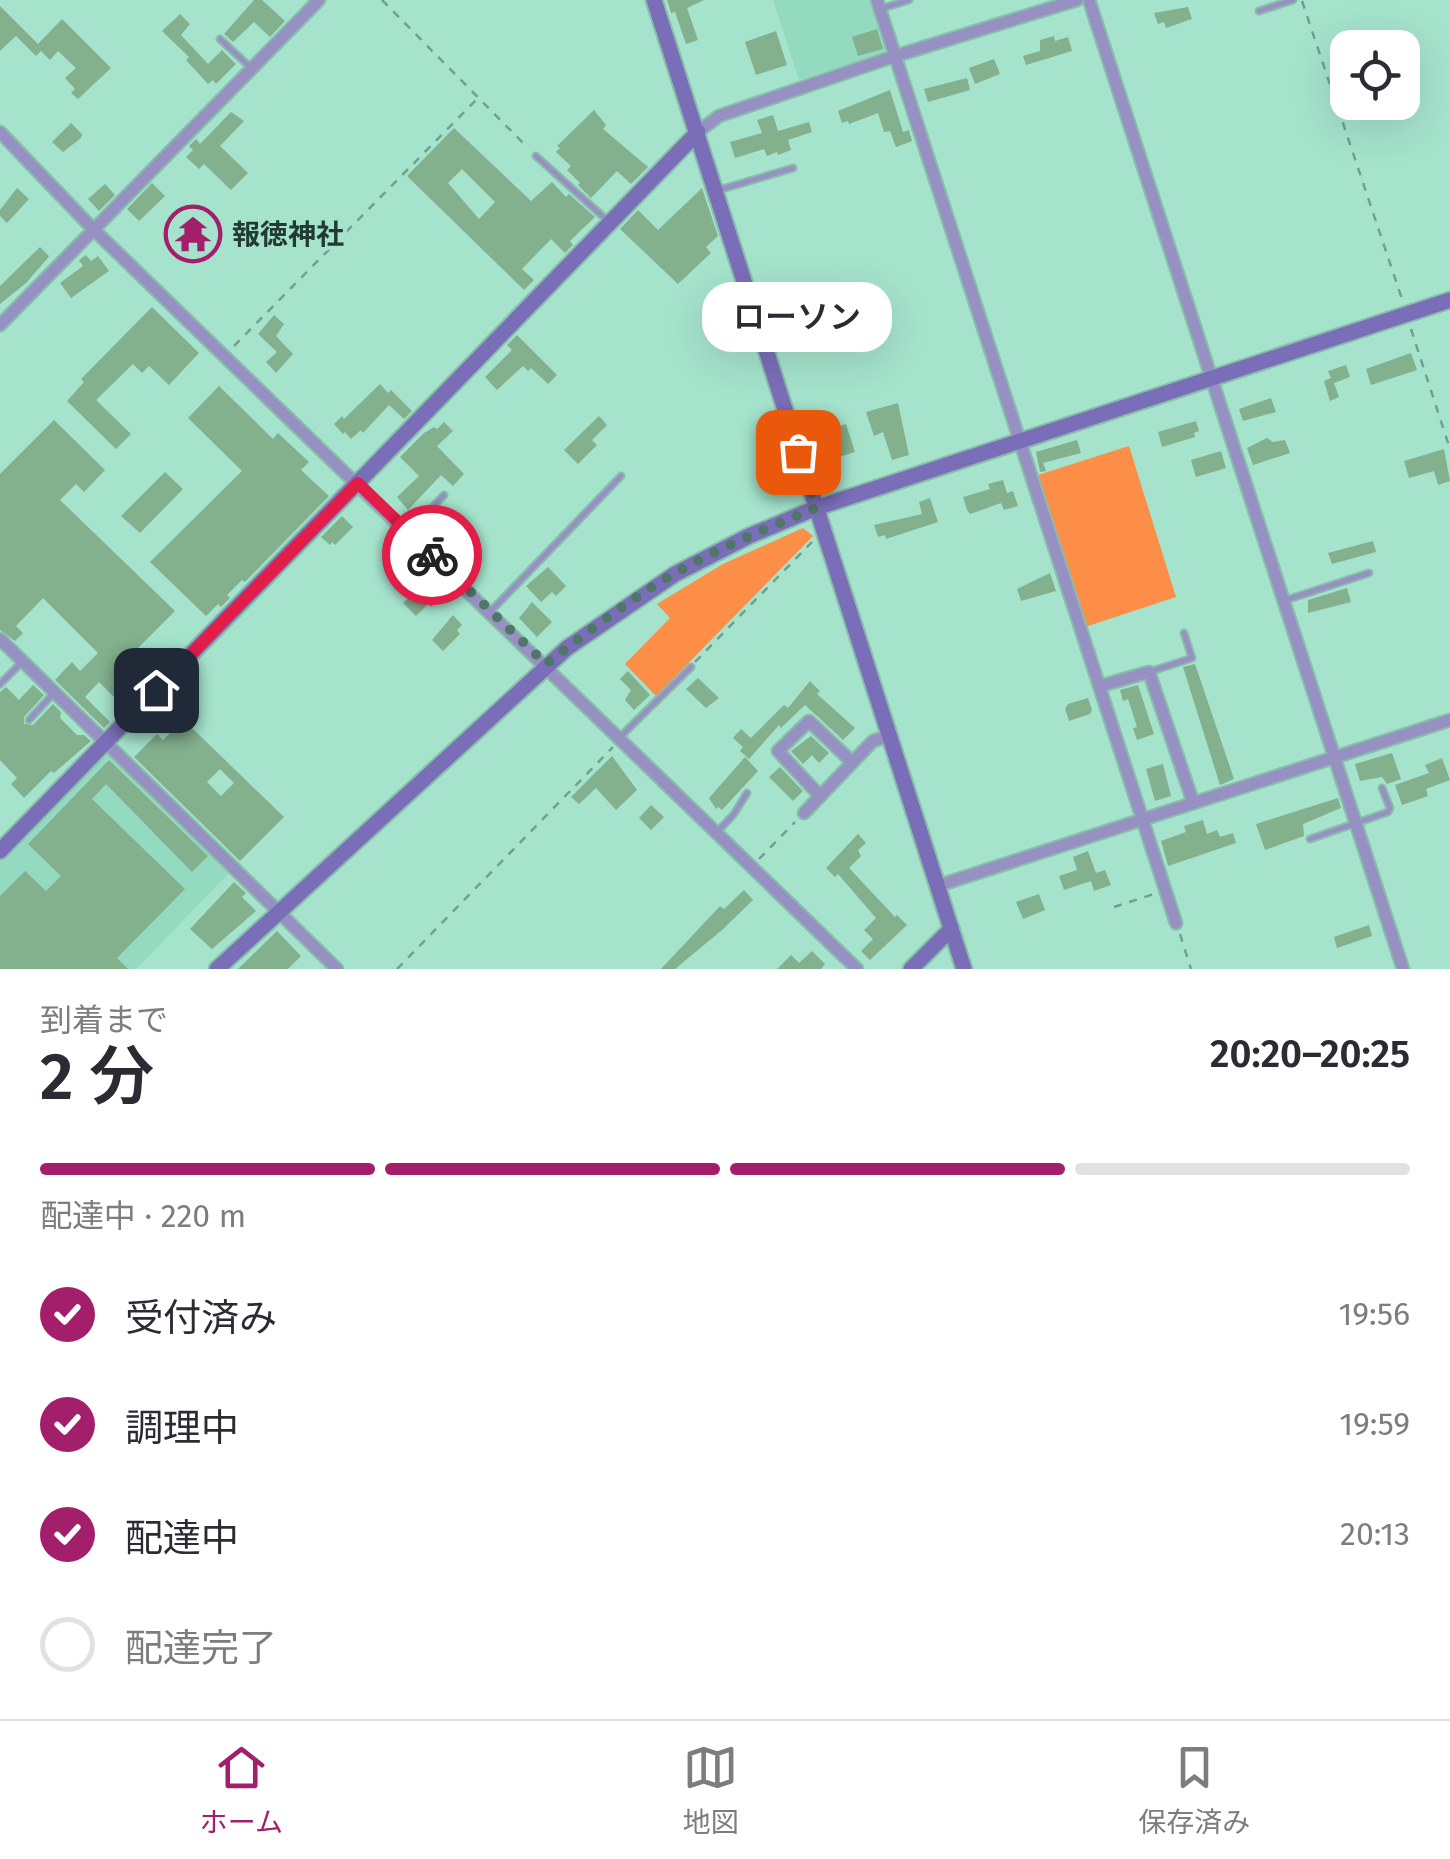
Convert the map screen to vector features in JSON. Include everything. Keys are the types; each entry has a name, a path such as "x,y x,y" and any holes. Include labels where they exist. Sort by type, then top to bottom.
{"street":[{"path":"0,325 319,0"},
{"path":"654,0 964,969"},
{"path":"0,851 698,132 719,116 1077,0"},
{"path":"1089,0 1403,969"},
{"path":"878,5 1176,923"},
{"path":"0,132 94,230 857,969"},
{"path":"217,969 546,664 614,612 674,574 816,508 1450,300"},
{"path":"0,639 338,969"},
{"path":"1100,686 1149,672 1193,802"},
{"path":"937,886 1450,720"},
{"path":"820,796 778,751 809,722 852,762"},
{"path":"804,813 874,741 889,736"},
{"path":"911,969 951,929"}],"lane":[{"path":"878,5 910,0"},
{"path":"1259,11 1293,0"},
{"path":"220,39 251,68"},
{"path":"536,156 610,223"},
{"path":"716,190 793,168"},
{"path":"490,612 621,476"},
{"path":"409,532 444,495"},
{"path":"1284,602 1370,572"},
{"path":"1149,672 1192,658 1184,633"},
{"path":"0,684 23,661"},
{"path":"620,738 691,666"},
{"path":"29,720 54,693"},
{"path":"1310,838 1388,812 1382,788"},
{"path":"716,834 746,793"}],"path":[{"path":"382,0 536,156"},
{"path":"1302,0 1450,450"},
{"path":"225,355 478,98"},
{"path":"691,666 824,534"},
{"path":"397,969 620,738"},
{"path":"751,868 804,813"},
{"path":"1114,907 1165,890"},
{"path":"1176,923 1191,969"}],"shaded area":[{"path":"773,0 871,0 888,52 799,80"},
{"path":"1129,446 1176,597 1085,627 1035,476"},
{"path":"803,528 813,536 656,696 625,664 670,618 657,604 723,564"},
{"path":"105,752 229,873 136,969 0,969 0,861"}],"building":[{"path":"254,0 262,0 285,21 270,37 254,22 233,42 224,34"},
{"path":"667,0 704,0 687,8 698,40 686,44"},
{"path":"0,6 38,44 62,19 111,68 78,99 65,78 76,68 58,51 50,60 41,51 36,56 16,36 0,51"},
{"path":"1188,7 1192,19 1166,28 1164,22 1158,24 1154,13"},
{"path":"180,14 190,24 181,35 208,64 222,50 236,64 216,84 213,80 208,84 186,60 189,57 162,31"},
{"path":"877,29 883,49 858,56 852,37"},
{"path":"776,31 787,65 756,75 745,42"},
{"path":"1054,36 1055,41 1068,37 1072,51 1026,65 1023,56 1040,51 1040,40"},
{"path":"994,59 1000,74 975,84 969,68"},
{"path":"967,78 970,90 928,102 924,89"},
{"path":"890,90 903,132 909,130 912,141 896,147 890,131 884,132 878,113 842,123 838,111"},
{"path":"594,110 606,125 603,129 648,167 631,184 617,171 591,198 567,170 571,166 556,152 560,148 557,146"},
{"path":"231,112 244,121 220,146 248,173 231,190 204,164 199,169 186,157 196,139 200,144"},
{"path":"773,115 778,131 809,122 812,132 788,140 791,150 778,155 777,152 767,156 764,149 735,158 730,142 762,133 757,120"},
{"path":"71,123 82,134 81,138 63,152 52,142"},
{"path":"454,128 531,201 552,182 595,217 570,241 573,245 565,253 551,239 522,269 534,280 524,290 407,176","holes":["462,169 495,202 479,219 448,183"]},
{"path":"152,183 165,196 139,221 127,209"},
{"path":"105,184 115,195 99,211 88,199"},
{"path":"17,188 29,199 7,223 0,210"},
{"path":"702,188 718,236 706,247 711,253 678,284 620,229 638,210 658,230"},
{"path":"40,247 49,256 47,259 0,304 0,286"},
{"path":"86,255 91,261 98,256 109,271 71,298 60,283 83,266 79,260"},
{"path":"152,307 199,353 169,385 149,366 142,373 133,364 96,400 131,434 116,449 67,401 84,382 81,379"},
{"path":"274,315 284,324 276,336 293,354 276,373 266,362 277,352 258,334"},
{"path":"517,335 557,375 548,384 531,368 528,371 523,366 497,390 485,377 512,350 507,345"},
{"path":"1411,353 1417,370 1371,385 1366,369"},
{"path":"1346,365 1350,377 1334,383 1339,397 1330,401 1324,381 1331,378 1328,371"},
{"path":"380,384 412,411 404,419 389,405 363,433 361,430 351,439 343,434 334,424"},
{"path":"219,386 273,439 278,433 309,462 301,470 329,496 245,582 242,580 227,595 230,598 221,607 218,604 206,616 150,562 242,471 188,418"},
{"path":"1271,398 1276,412 1243,421 1239,409"},
{"path":"898,403 909,455 892,460 883,432 874,436 866,412"},
{"path":"599,416 607,425 592,440 597,445 578,464 564,450"},
{"path":"54,420 105,470 84,492 76,484 60,500 175,611 125,661 147,683 124,707 99,682 85,697 110,722 104,728 55,680 72,662 80,671 98,653 43,598 16,626 23,633 15,641 0,630 0,474"},
{"path":"1196,421 1199,431 1194,433 1195,437 1162,447 1158,432"},
{"path":"444,422 453,431 437,446 464,474 453,486 441,475 408,510 397,497 419,476 400,457 424,433"},
{"path":"846,424 855,452 836,458 829,429"},
{"path":"1267,438 1273,442 1285,440 1290,453 1253,465 1247,448"},
{"path":"1077,440 1081,453 1043,463 1046,471 1040,472 1036,452"},
{"path":"1444,449 1450,481 1438,485 1434,471 1409,478 1404,461"},
{"path":"1221,451 1226,468 1196,477 1191,460"},
{"path":"165,472 183,489 140,533 121,516"},
{"path":"1003,480 1007,493 1013,491 1018,506 1004,510 1001,503 970,514 963,497 990,489 988,484"},
{"path":"930,498 938,522 886,539 885,535 878,537 874,525 922,514 919,502"},
{"path":"342,516 353,527 335,545 330,545 321,537"},
{"path":"1373,541 1376,552 1332,564 1328,553"},
{"path":"548,567 566,586 556,596 552,592 541,602 526,586"},
{"path":"1050,573 1056,591 1021,601 1017,589"},
{"path":"424,583 440,598 416,616 403,603"},
{"path":"1347,588 1351,602 1308,613 1308,600"},
{"path":"532,602 552,622 537,637 519,618"},
{"path":"453,615 462,625 457,630 460,634 443,651 432,640"},
{"path":"1195,664 1234,779 1220,785 1183,667"},
{"path":"628,671 650,695 634,710 625,700 631,690 620,679"},
{"path":"698,678 719,698 706,708 686,689"},
{"path":"810,681 820,691 817,694 855,728 843,740 805,705 781,728 779,725 749,759 733,738 741,729 751,738 784,705 788,708"},
{"path":"33,685 44,695 24,717 24,724 33,725 53,704 61,712 60,718 77,735 91,741 54,773 51,771 24,798 11,784 17,778 0,760 0,692 6,687 19,700"},
{"path":"1138,685 1154,734 1137,740 1128,699 1123,701 1120,690"},
{"path":"1088,698 1090,714 1069,721 1065,709 1068,704"},
{"path":"163,700 284,817 240,861 134,757 157,734 163,740 176,727 155,707","holes":["220,769 234,783 221,796 207,782"]},
{"path":"811,736 829,753 819,763 812,755 803,764 791,751"},
{"path":"1392,753 1401,779 1387,784 1382,777 1360,781 1355,764"},
{"path":"612,756 637,790 616,810 596,788 579,804 571,797"},
{"path":"745,757 758,771 722,810 716,809 709,798"},
{"path":"1442,758 1450,780 1426,789 1428,796 1402,805 1395,785 1429,773 1425,765"},
{"path":"109,760 208,856 192,872 106,784 92,799 185,889 117,958 128,969 0,969 0,896 25,871 46,891 61,876 28,844"},
{"path":"1163,764 1171,796 1155,801 1146,769"},
{"path":"780,767 803,791 793,801 769,777"},
{"path":"1338,798 1341,808 1303,824 1304,836 1265,850 1256,824"},
{"path":"651,805 664,817 651,830 639,818"},
{"path":"1203,820 1207,834 1217,830 1220,837 1233,833 1236,843 1168,866 1161,841 1186,832 1184,826"},
{"path":"858,834 866,843 858,850 861,856 849,868 907,925 870,960 861,951 873,939 864,930 876,918 838,874 835,877 826,868"},
{"path":"1088,851 1096,873 1105,870 1111,885 1094,891 1091,881 1064,890 1059,876 1077,870 1073,857"},
{"path":"234,882 256,911 212,949 190,929"},
{"path":"744,890 753,900 722,930 675,969 661,969 720,906 724,909"},
{"path":"1039,894 1045,910 1023,919 1016,902"},
{"path":"1369,925 1372,936 1337,948 1334,937"},
{"path":"277,931 301,956 288,969 238,969"},
{"path":"812,951 825,964 821,969 777,969 791,955 799,963"}],"way so far":[{"path":"432,555 546,664 614,612 674,574 816,508 798,452"}],"place":[{"name":"報徳神社","path":"193,234"},
{"name":"ローソン","path":"798,452"}],"route":[{"path":"156,690 358,483 432,555"}]}
